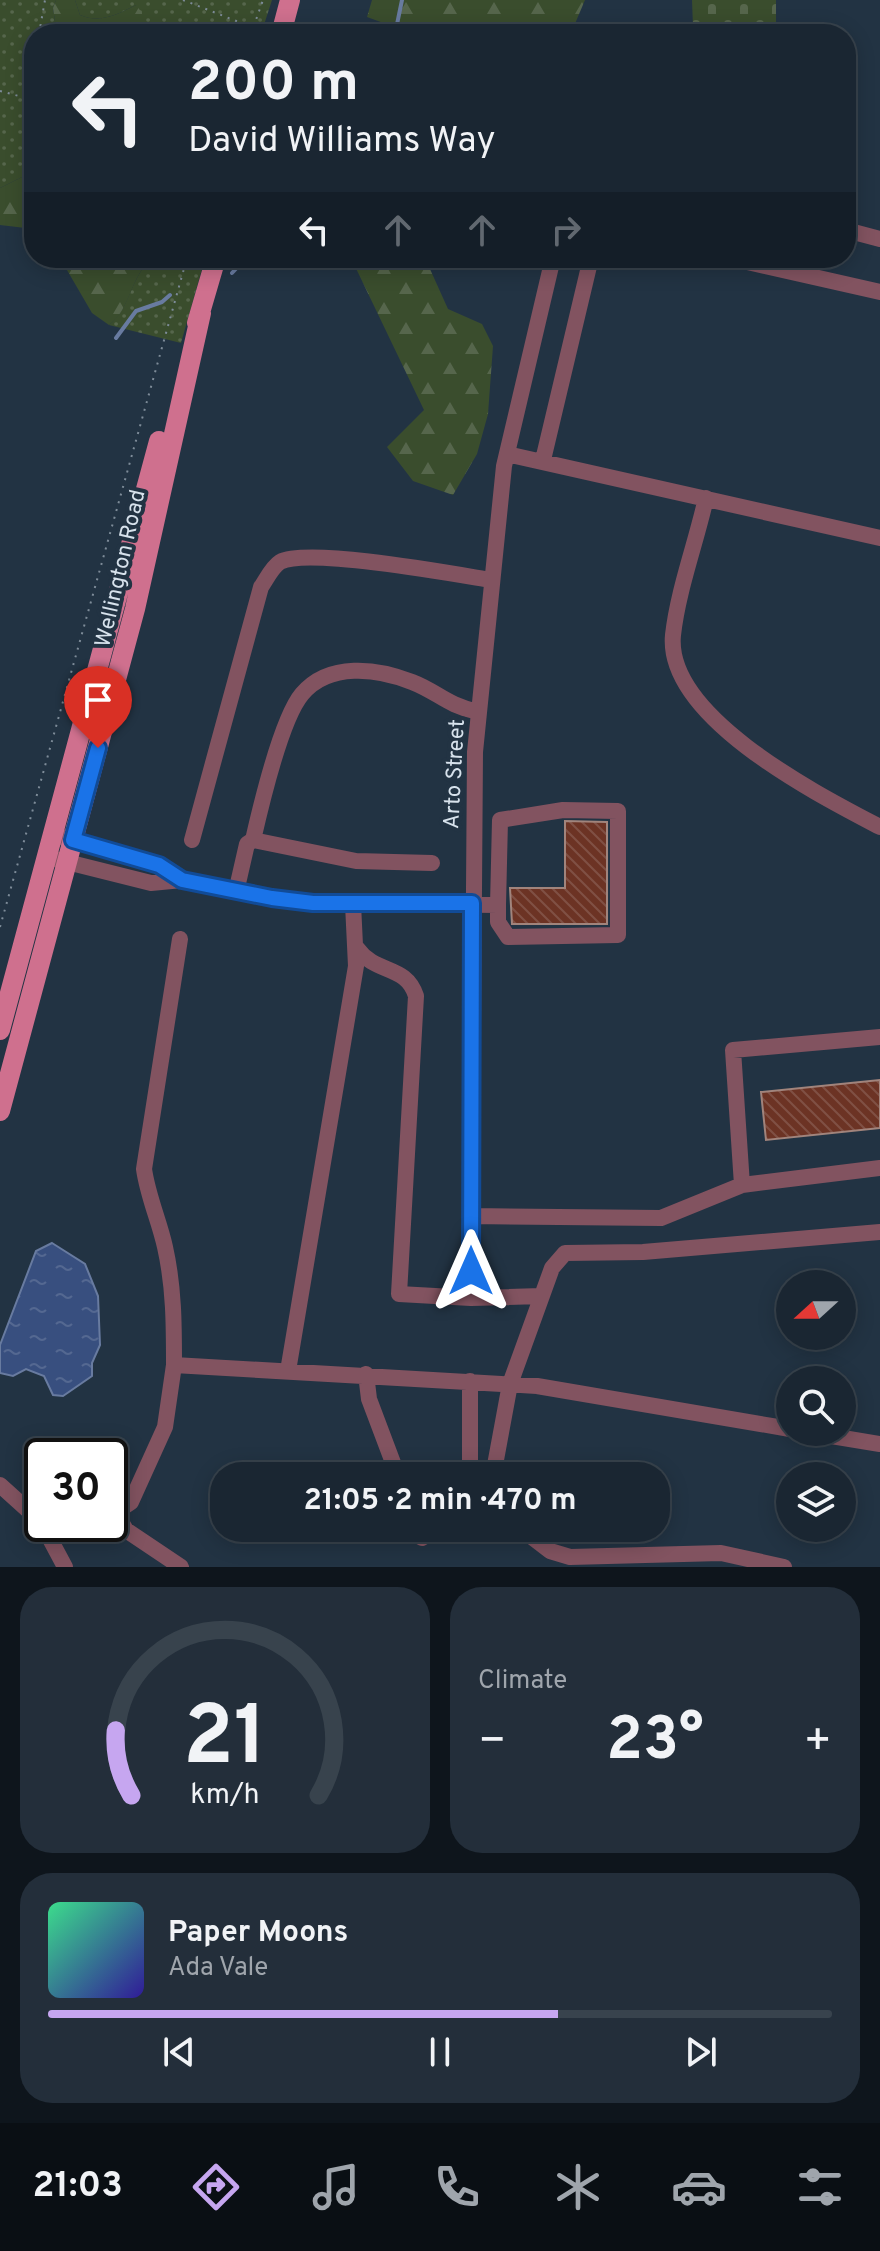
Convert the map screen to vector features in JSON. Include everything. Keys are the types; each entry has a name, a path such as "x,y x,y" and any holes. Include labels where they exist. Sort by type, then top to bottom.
{"main road":[{"path":"284,24 290,0"},
{"name":"Wellington Road","path":"0,1111 138,595 213,268"},
{"name":"Wellington Road","path":"0,1030 163,429 201,313"}],"street":[{"path":"856,233 880,239"},
{"name":"Arto Street","path":"471,1298 472,819 478,712 507,454 551,268"},
{"path":"543,460 589,268"},
{"path":"774,268 880,292"},
{"path":"507,454 880,538"},
{"path":"706,498 673,636 677,667 683,680 720,723 751,750 822,797 880,827"},
{"path":"192,840 261,587 280,563 299,558 400,565 491,580"},
{"path":"236,892 247,844 253,840 284,732 302,694 328,675 350,669 413,682 451,706 478,712"},
{"path":"472,819 500,820 563,810 618,811 618,935 508,937 498,922 500,820"},
{"path":"52,834 159,865 182,880"},
{"path":"253,840 356,861 432,863"},
{"path":"46,856 151,883 182,880 236,892 313,903 498,905"},
{"path":"288,1371 357,948 353,904"},
{"path":"128,1504 165,1427 174,1365 174,1299 165,1244 149,1201 144,1169 180,939"},
{"path":"357,948 367,962 404,975 412,983 416,996 399,1294 471,1298 541,1296"},
{"path":"742,1185 733,1050 880,1037"},
{"path":"472,1216 661,1218 742,1185 880,1168"},
{"path":"496,1462 510,1384 552,1268 565,1253 643,1252 880,1232"},
{"path":"174,1365 510,1384 776,1427"},
{"path":"366,1374 369,1399 393,1462"},
{"path":"470,1381 470,1462"},
{"path":"856,1440 880,1444"},
{"path":"0,1485 24,1507"},
{"path":"128,1531 181,1567"},
{"path":"52,1542 65,1567"},
{"path":"538,1542 550,1551 570,1557 721,1553 784,1567"}],"path":[{"path":"41,24 45,0"},
{"path":"183,0 244,24"},
{"path":"255,24 263,0"},
{"path":"0,91 24,97"},
{"path":"0,927 184,268"}],"green space":[{"path":"0,0 56,0 53,8 55,24 24,24 24,176 0,188"},
{"path":"56,0 75,0 80,15 95,18 109,17 136,5 142,13 141,24 55,24 53,8"},
{"path":"75,0 272,0 264,24 139,24 136,5 109,17 87,18 80,15"},
{"path":"372,0 585,0 575,24 386,24 367,17"},
{"path":"692,0 776,0 776,24 693,24"},
{"path":"24,176 24,228 0,225 0,188"},
{"path":"66,268 143,268 122,311 109,325 92,313"},
{"path":"143,268 202,268 181,343 109,325 122,310"},
{"path":"356,268 430,268 448,309 482,324 493,346 488,414 477,454 453,495 413,481 387,447 424,410"}],"water":[{"path":"52,1243 85,1264 98,1296 100,1345 92,1363 92,1376 63,1396 53,1395 44,1376 26,1369 13,1376 0,1373 0,1345 36,1251"}],"building":[{"path":"565,821 607,822 607,924 512,924 510,888 565,888"},
{"path":"880,1080 880,1128 766,1140 761,1092"}],"waterway":[{"path":"397,24 402,0"},
{"path":"232,273 237,268"},
{"path":"116,338 136,311 162,302 170,295"}],"route":[{"path":"98,748 73,840 159,865 182,880 272,898 313,903 472,903 471,1271"}]}
